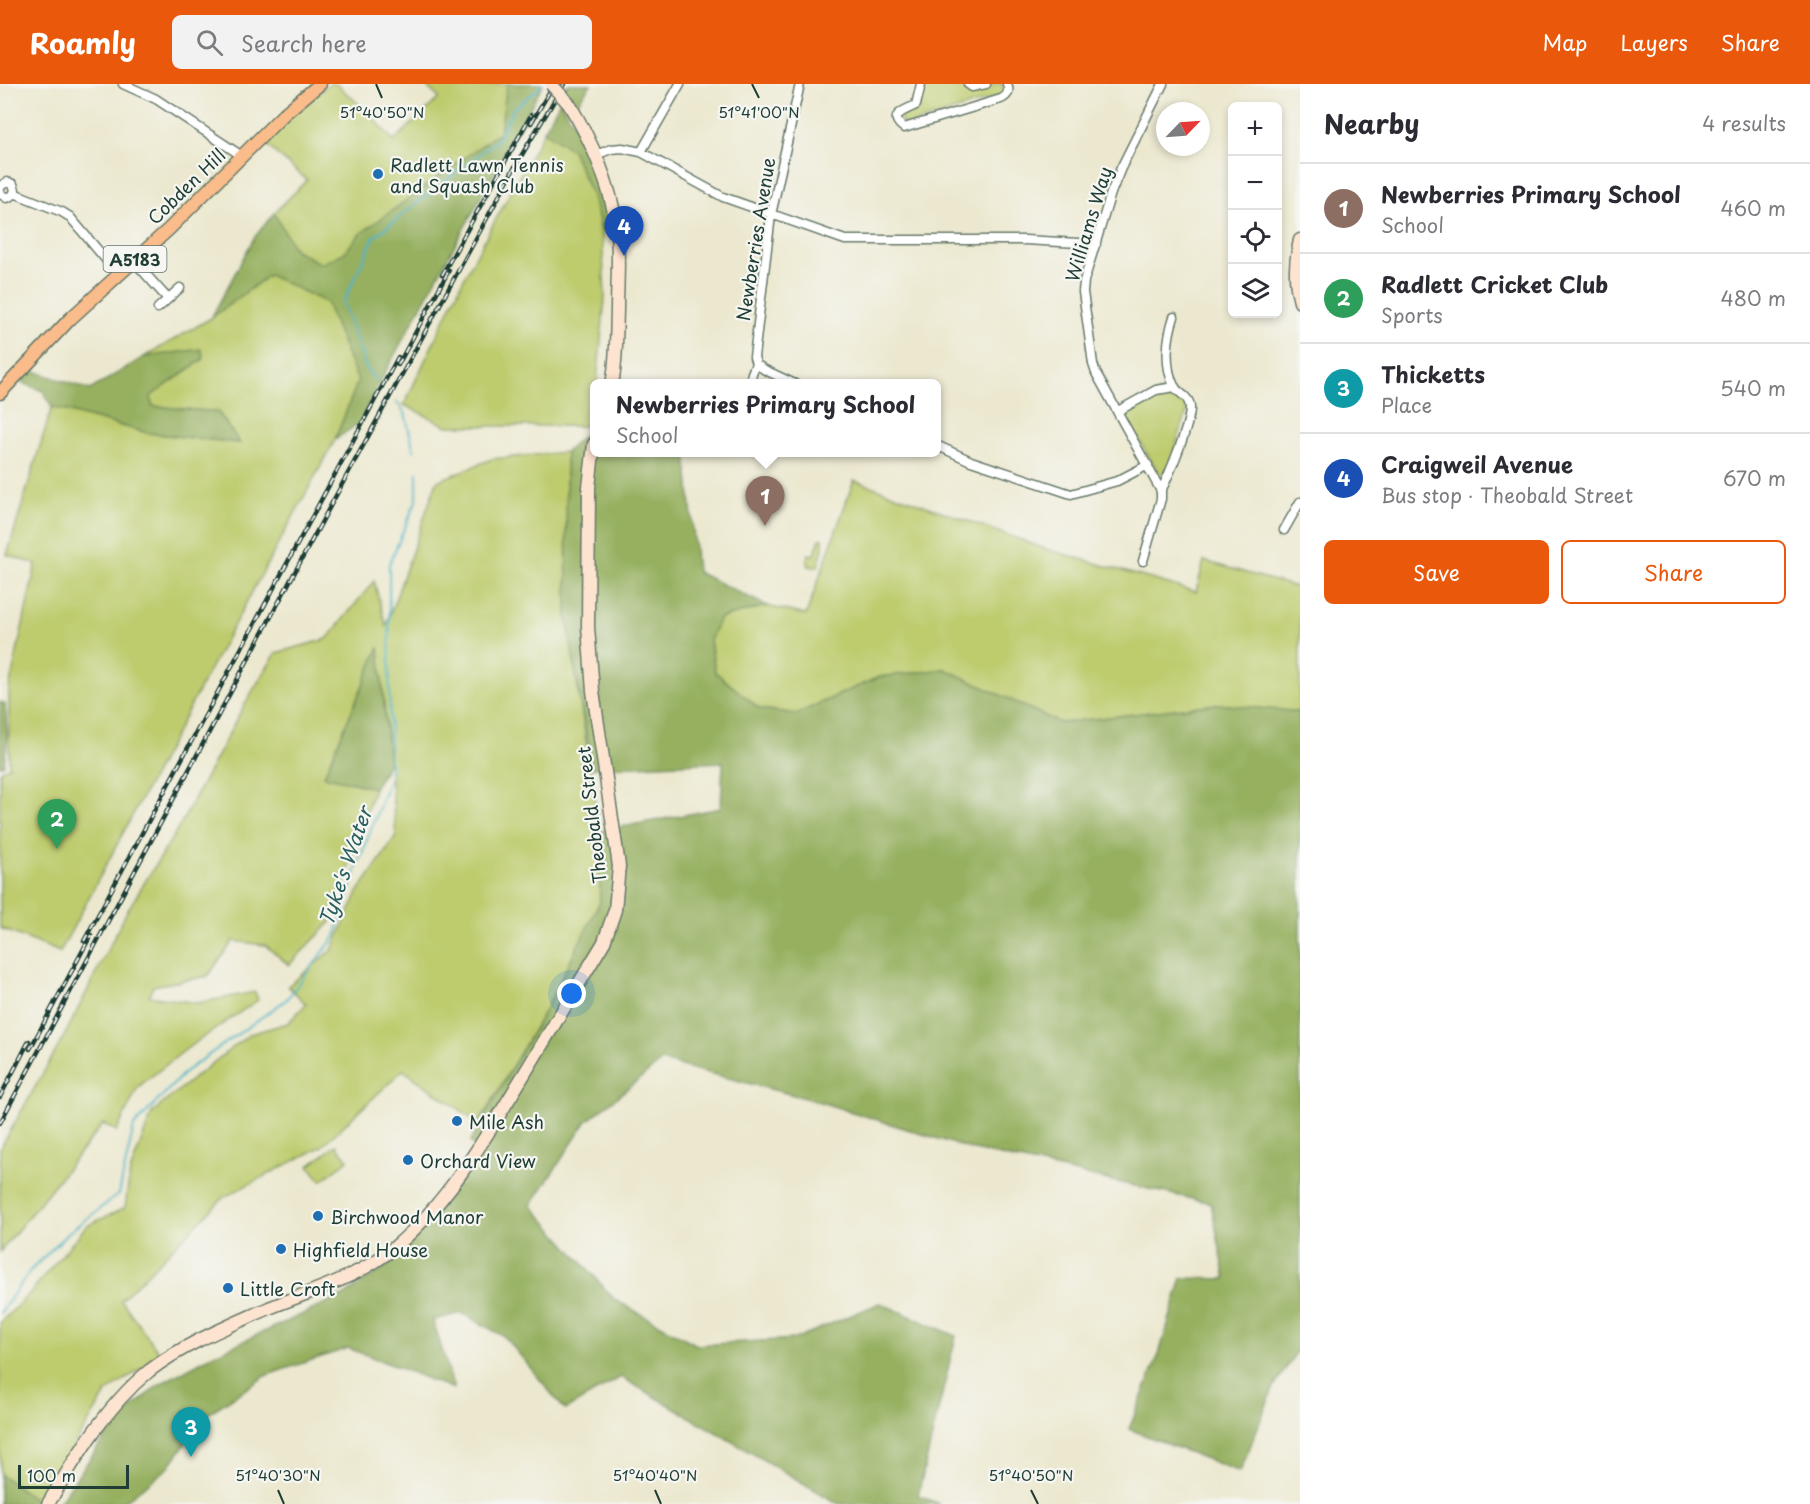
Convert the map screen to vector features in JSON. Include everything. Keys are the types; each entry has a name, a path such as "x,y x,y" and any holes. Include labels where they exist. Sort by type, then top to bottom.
{"main road":[{"name":"A5183","path":"243,156 285,113 320,84"},
{"name":"Cobden Hill","path":"0,393 118,273 169,229 243,156"}],"street":[{"path":"123,84 156,99 243,156"},
{"path":"551,84 569,104 596,155 616,223 618,248 613,379"},
{"path":"642,152 680,84"},
{"name":"Newberries Avenue","path":"751,379 756,364 754,357 771,214 800,84"},
{"path":"921,84 916,105 897,117 898,122 904,128 1006,97 1007,84"},
{"path":"968,84 972,87 986,84"},
{"name":"Williams Way","path":"1161,491 1096,373 1083,292 1084,281 1121,168 1163,84"},
{"path":"596,155 611,149 622,148 642,152 705,189 845,240 1025,240 1096,244"},
{"path":"0,190 4,183 10,183 15,193 70,217 118,273"},
{"path":"1300,240 1295,272 1300,302"},
{"path":"133,260 168,299"},
{"path":"158,308 180,288"},
{"path":"1143,561 1161,491 1170,472 1190,409 1186,396 1174,387 1169,363 1168,336 1174,317"},
{"path":"756,364 784,379"},
{"path":"1118,411 1156,390 1174,387"},
{"path":"941,447 971,461 1071,494 1117,482 1148,465"},
{"name":"Theobald Street","path":"48,1504 102,1421 149,1371 216,1333 271,1308 338,1282 368,1267 417,1226 478,1150 604,942 617,896 619,866 593,691 588,627 589,487 592,457"},
{"path":"1284,530 1300,502"}],"green space":[{"name":"Radlett Lawn Tennis and Squash Club","path":"329,84 336,84 368,112 394,141 439,98 424,84 507,84 508,87 500,132 360,234 344,253 321,264 295,250 274,213 307,180 264,143 287,118"},
{"path":"507,84 543,84 360,422 335,440 358,381 326,302 269,275 211,318 254,238 274,213 295,250 321,264 344,253 360,234 500,132"},
{"path":"568,84 591,84 576,105 564,90"},
{"path":"925,84 965,84 974,90 1003,84 1004,95 906,126 900,121 901,115 915,109"},
{"path":"560,101 582,136 600,183 613,232 602,233 593,198 572,150 544,131"},
{"path":"544,131 572,150 593,198 602,233 605,297 597,379 590,379 590,426 447,426 404,405 465,276"},
{"path":"269,275 326,302 358,381 335,440 60,952 0,928 0,771 9,767 9,689 36,564 7,555 52,407 148,433 240,443 218,412 152,406 151,396 204,359 201,350 144,357 211,318"},
{"path":"201,349 204,358 151,396 152,406 218,412 240,443 148,433 52,407 43,391 20,382 31,370 90,390 144,357"},
{"path":"1173,391 1186,402 1187,412 1167,471 1159,474 1126,418 1127,410 1159,392"},
{"path":"590,430 590,457 686,457 697,572 767,606 720,618 710,640 715,672 760,709 796,714 879,677 945,669 1060,723 1217,704 1300,712 1300,1346 1273,1389 1240,1472 1129,1429 1159,1354 1182,1278 1226,1279 1211,1203 974,1150 817,1101 662,1061 586,1122 531,1205 615,1300 697,1345 795,1339 880,1303 956,1336 918,1495 939,1504 839,1504 621,1377 565,1410 505,1337 462,1313 433,1320 454,1389 348,1348 267,1375 206,1415 167,1469 121,1504 58,1504 115,1423 158,1385 213,1355 343,1296 393,1262 442,1204 481,1152 470,1142 547,1007 600,902 600,831 721,808 723,762 592,768 567,619 566,452"},
{"path":"566,452 567,619 600,831 600,902 547,1007 479,1123 403,1070 321,1147 224,1197 121,1300 161,1355 107,1392 39,1502 0,1474 0,1323 31,1292 86,1226 125,1208 130,1172 152,1113 250,1034 288,1023 306,1004 288,986 332,950 358,892 396,836 379,648 324,776 374,788 331,922 289,965 265,945 233,941 208,976 153,986 149,996 197,1003 255,992 258,1000 189,1047 138,1087 117,1131 103,1124 0,1252 0,1149 67,1031 127,911 179,827 247,700 276,653 327,639 374,581 386,626 437,481 492,459"},
{"path":"854,480 1046,549 1196,592 1204,561 1300,588 1300,712 1217,704 1060,723 944,669 879,677 796,714 760,709 715,672 710,640 720,618 767,606 806,615"},
{"path":"820,539 823,539 823,549 818,566 809,566 807,561 809,554 814,555"},
{"path":"379,647 389,763 374,788 324,776"},
{"path":"0,702 5,704 7,737 4,765 0,766"},
{"path":"336,1145 348,1160 321,1181 309,1166"},
{"path":"0,1474 39,1502 43,1504 0,1504"}],"waterway":[{"name":"Tyke's Water","path":"377,380 367,370 343,303 374,237 496,141 514,108 541,84"},
{"name":"Tyke's Water","path":"396,401 405,413 414,451"},
{"name":"Tyke's Water","path":"0,1313 30,1271 69,1232 119,1194 134,1126 186,1071 286,1000 335,937 357,867 390,778 389,564 417,499 417,473"}],"railway":[{"path":"531,123 554,84"},
{"path":"0,1123 327,512 517,163 564,84"},
{"path":"442,275 531,115"},
{"path":"398,365 449,270"},
{"path":"84,941 398,357"},
{"path":"30,1049 91,935"},
{"path":"0,1097 29,1041"}],"place":[{"name":"Radlett Lawn Tennis and Squash Club","path":"378,174"},
{"name":"Craigweil Avenue","path":"624,256"},
{"name":"Newberries Primary School","path":"765,526"},
{"name":"Radlett Cricket Club","path":"57,849"},
{"name":"Mile Ash","path":"457,1121"},
{"name":"Orchard View","path":"408,1160"},
{"name":"Birchwood Manor","path":"318,1216"},
{"name":"Highfield House","path":"281,1249"},
{"name":"Little Croft","path":"228,1288"},
{"name":"Thicketts","path":"191,1457"}]}
